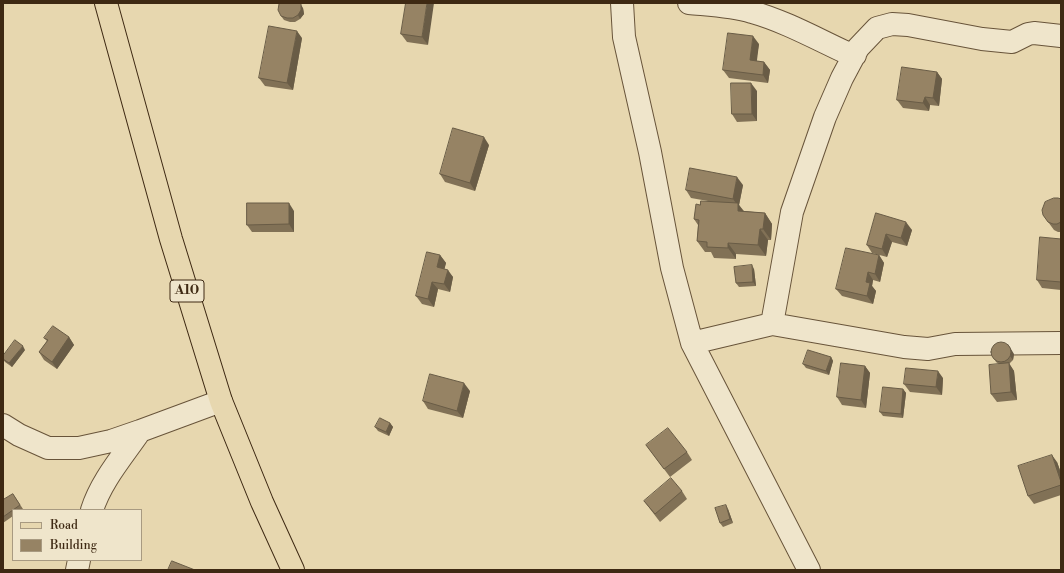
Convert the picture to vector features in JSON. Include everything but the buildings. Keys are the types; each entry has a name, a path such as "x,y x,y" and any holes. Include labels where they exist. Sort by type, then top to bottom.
{"main road":[{"name":"A10","path":"106,3 171,238 220,401 262,502 294,570"}],"street":[{"path":"622,3 624,37 650,152 672,268 692,343 809,570"},
{"path":"689,3 725,7 751,12 775,20 845,52 855,55"},
{"path":"772,324 792,212 825,117 842,78 858,48 877,28 892,24 908,25 1012,42 1028,34 1034,33 1061,36"},
{"path":"692,343 772,324 904,347 928,349 955,344 1061,343"},
{"path":"3,425 48,448 79,448 111,441 140,432 220,401"},
{"path":"92,509 96,497 106,480 140,432"}]}
